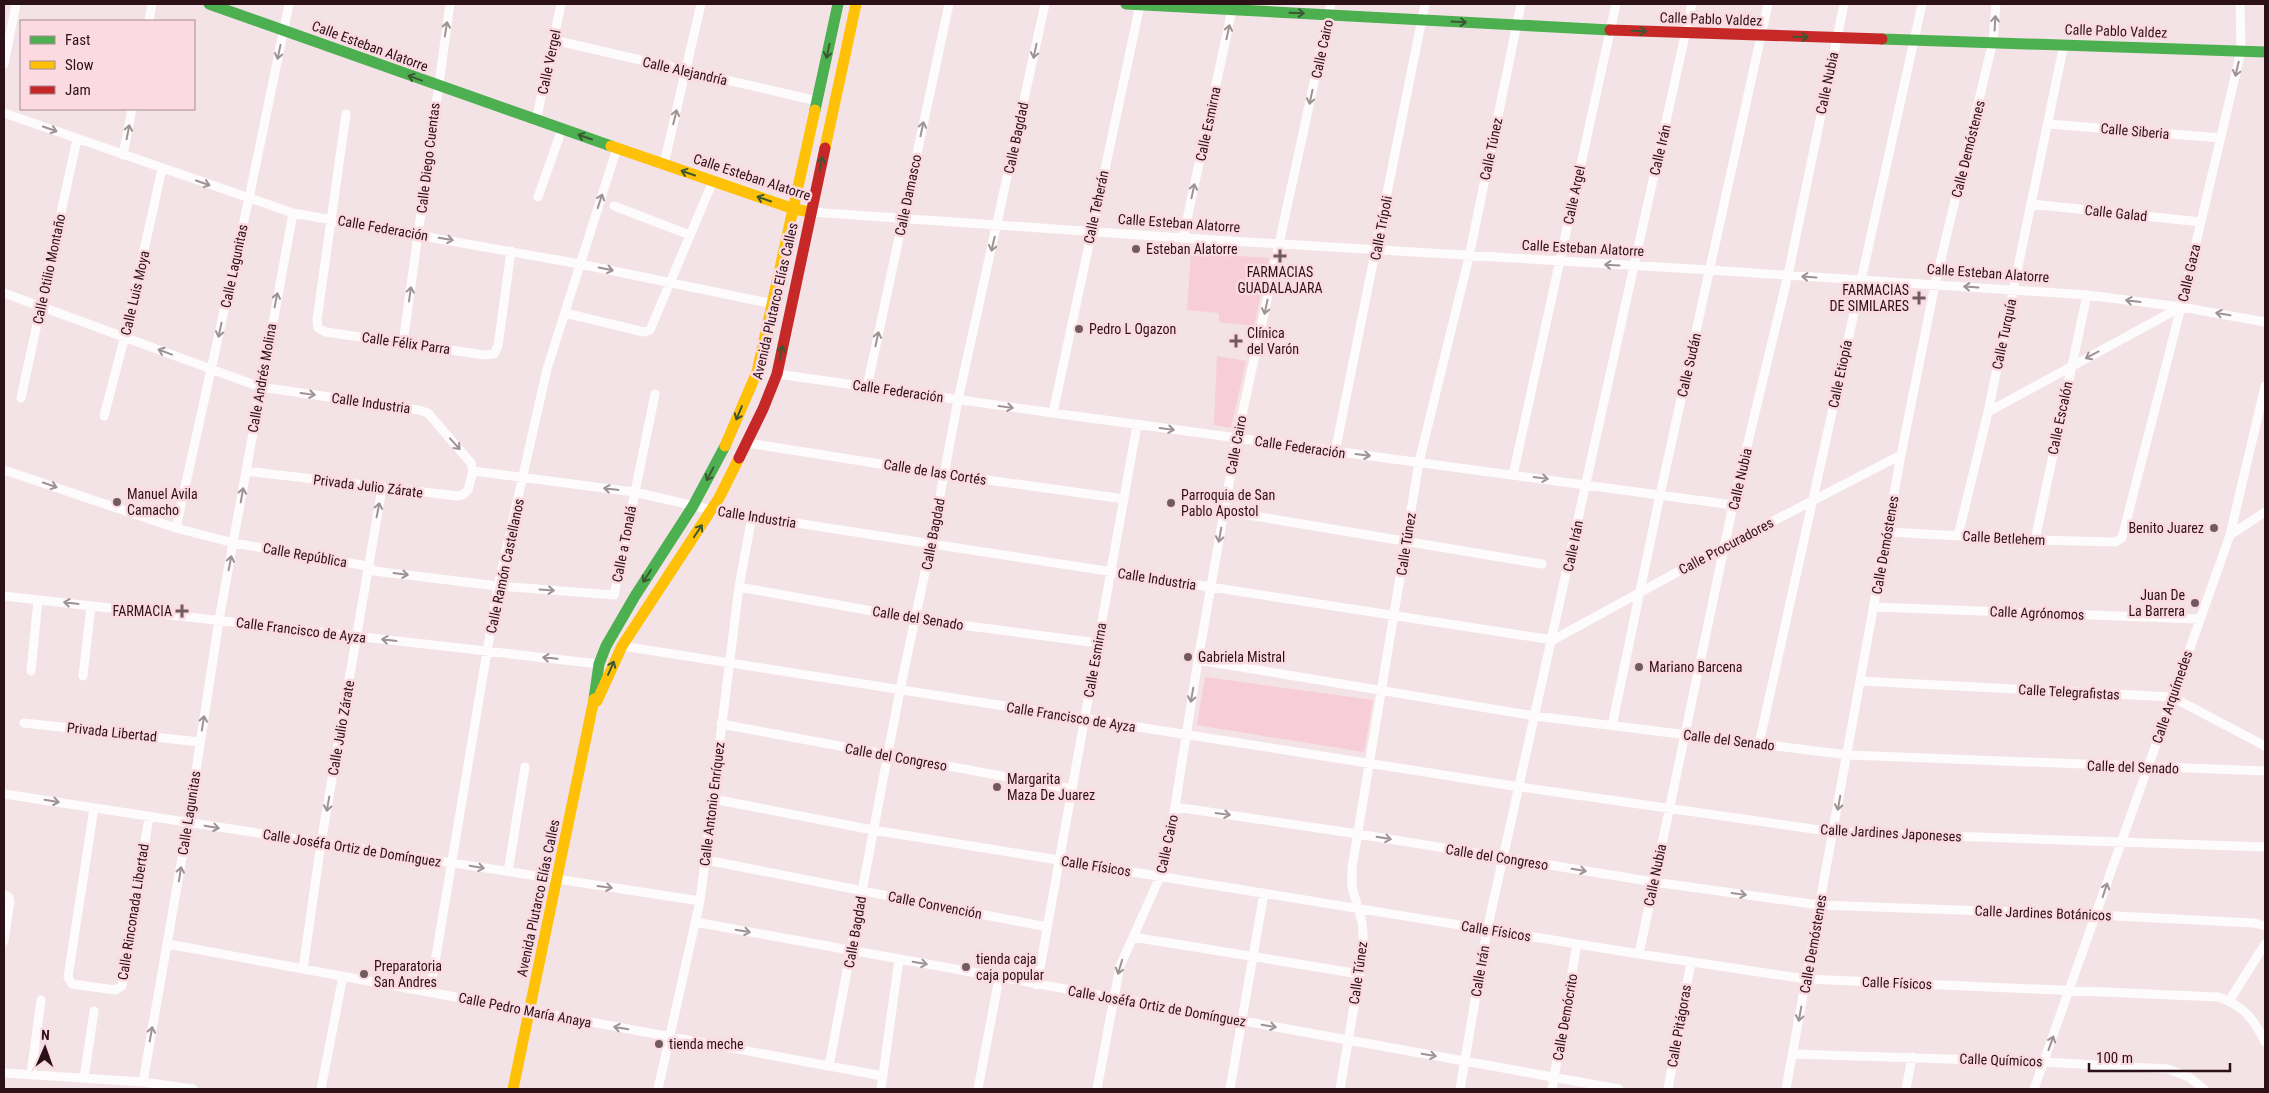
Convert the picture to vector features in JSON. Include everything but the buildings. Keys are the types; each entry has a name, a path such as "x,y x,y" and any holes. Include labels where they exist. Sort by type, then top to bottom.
{"main road":[{"name":"Calle Esteban Alatorre","path":"209,4 437,86 794,209 811,212"},
{"name":"Avenida Plutarco Elías Calles","path":"513,1089 592,713 599,664 606,646 630,603 693,506 727,442 757,372 838,4"},
{"name":"Avenida Plutarco Elías Calles","path":"592,713 622,646 712,510 747,443 777,374 856,4"},
{"name":"Calle Pablo Valdez","path":"1126,4 1236,7 1252,12 1330,9 1422,20 1610,30 1837,39 1994,41 2265,52"},
{"path":"630,603 643,612"}],"street":[{"path":"4,64 16,4"},
{"path":"149,20 152,4"},
{"name":"Calle Lagunitas","path":"176,528 212,370 289,4"},
{"name":"Calle Diego Cuentas","path":"403,342 437,86 450,4"},
{"name":"Calle Vergel","path":"536,120 562,4"},
{"path":"664,164 702,4"},
{"name":"Calle Damasco","path":"867,387 949,4"},
{"name":"Calle Bagdad","path":"830,1066 873,830 900,690 932,544 958,400 998,225 1045,4"},
{"name":"Calle Teherán","path":"1053,414 1142,4"},
{"name":"Calle Trípoli","path":"1335,452 1426,4"},
{"name":"Calle Túnez","path":"1340,1089 1364,946 1362,922 1351,878 1419,462 1469,257 1521,4"},
{"name":"Calle Argel","path":"1513,475 1616,4"},
{"name":"Calle Irán","path":"1460,1089 1488,930 1692,4"},
{"name":"Calle Sudán","path":"1612,726 1660,495 1768,4"},
{"name":"Calle Nubia","path":"1639,954 1733,505 1788,275 1844,4"},
{"name":"Calle Etiopía","path":"1759,744 1922,4"},
{"name":"Calle Demóstenes","path":"1786,1089 1901,455 1935,284 1994,41 1996,4"},
{"name":"Calle Gaza","path":"2120,540 2123,536 2181,307 2242,51 2240,4"},
{"name":"Calle Esmirna","path":"1183,238 1236,7"},
{"name":"Calle Cairo","path":"1097,1089 1120,966 1160,877 1175,807 1185,735 1237,438 1330,9"},
{"name":"Calle Alejandría","path":"554,40 817,101"},
{"name":"Calle Turquía","path":"1958,536 1988,412 2064,44"},
{"path":"123,155 132,110"},
{"name":"Calle Federación","path":"4,113 293,213 512,251 773,304"},
{"path":"331,220 346,114"},
{"name":"Calle Siberia","path":"2048,124 2221,138"},
{"path":"538,197 562,129"},
{"name":"Calle Otilio Montaño","path":"21,398 77,139"},
{"name":"Calle Ramón Castellanos","path":"430,992 498,586 524,478 547,369 617,148"},
{"name":"Calle Luis Moya","path":"104,416 125,336 162,169"},
{"path":"565,313 647,331 651,328 713,181"},
{"name":"Calle Galad","path":"2031,204 2201,222"},
{"path":"614,206 690,234"},
{"name":"Calle Esteban Alatorre","path":"811,212 1469,257 1935,284 2087,296 2181,307 2265,322"},
{"name":"Calle Andrés Molina","path":"234,543 260,387 293,213"},
{"name":"Calle Félix Parra","path":"331,220 317,320 318,328 326,332 485,355 494,354 498,346 512,251"},
{"name":"Calle Industria","path":"4,293 260,387 419,410 428,414 467,456 472,471 634,492 712,510 1552,640"},
{"name":"Calle Escalón","path":"2035,540 2087,296"},
{"path":"1988,412 2181,307"},
{"name":"Calle Federación","path":"777,374 1053,414 1733,505"},
{"name":"Calle Arquímedes","path":"2034,1089 2230,535 2265,386"},
{"name":"Calle a Tonalá","path":"614,595 655,394"},
{"name":"Calle Esmirna","path":"1037,985 1137,425"},
{"name":"Calle de las Cortés","path":"747,443 945,474 1124,499"},
{"name":"Calle Procuradores","path":"1552,640 1725,546 1901,455"},
{"name":"Calle República","path":"4,470 176,528 234,543 367,566 374,571 498,586 614,595"},
{"name":"Privada Julio Zárate","path":"246,471 461,496 468,490 472,471"},
{"name":"Calle Julio Zárate","path":"303,969 321,843 357,636 367,566 382,488"},
{"path":"1224,511 1542,564"},
{"path":"2230,535 2265,512"},
{"name":"Calle Antonio Enríquez","path":"658,1089 700,901 739,587 752,516"},
{"name":"Calle Betlehem","path":"1888,532 2035,540 2115,542 2120,540"},
{"name":"Calle Lagunitas","path":"143,1082 188,823 219,620 234,543"},
{"name":"Calle del Senado","path":"739,587 916,619 1098,643"},
{"name":"Calle Francisco de Ayza","path":"4,596 599,664"},
{"path":"31,671 38,600"},
{"path":"83,676 91,606"},
{"name":"Calle Agrónomos","path":"1875,606 2199,619"},
{"name":"Calle Francisco de Ayza","path":"622,646 1520,787"},
{"name":"Calle del Senado","path":"1198,660 1536,716 1848,755 2265,771"},
{"name":"Calle Telegrafistas","path":"1860,681 2172,697 2265,746"},
{"name":"Privada Libertad","path":"24,722 200,742"},
{"name":"Calle del Congreso","path":"721,724 1072,789"},
{"path":"508,872 525,767"},
{"name":"Calle Jardines Japoneses","path":"1520,787 1834,832 2265,847"},
{"name":"Calle Joséfa Ortiz de Domínguez","path":"4,794 700,901"},
{"name":"Calle Físicos","path":"713,799 873,830 1059,861 1806,979 2206,995 2229,1001 2248,1014 2265,1042"},
{"name":"Calle del Congreso","path":"1175,807 1820,906"},
{"name":"Calle Rinconada Libertad","path":"94,808 68,977 72,984 115,990 122,986 149,817"},
{"name":"Calle Convención","path":"706,860 1047,927"},
{"path":"1230,1089 1264,893"},
{"path":"4,895 10,899 4,936"},
{"name":"Calle Jardines Botánicos","path":"1820,906 2097,914 2254,923 2265,926"},
{"name":"Calle Joséfa Ortiz de Domínguez","path":"695,922 1619,1089"},
{"path":"1133,938 1360,974"},
{"name":"Calle Pedro María Anaya","path":"168,944 883,1076"},
{"name":"Calle Demócrito","path":"1552,1089 1577,944"},
{"path":"2229,1001 2265,944"},
{"path":"881,1089 899,959"},
{"name":"Calle Pitágoras","path":"1668,1089 1690,962"},
{"path":"321,1089 343,976"},
{"path":"978,1089 999,978"},
{"path":"30,1074 41,1000"},
{"path":"84,1078 94,1011"},
{"name":"Calle Químicos","path":"1793,1054 2044,1062 2168,1069 2190,1077 2204,1089"},
{"path":"1906,1089 1912,1057"},
{"path":"4,1072 143,1082 193,1089"},
{"path":"106,1089 107,1079"}],"shaded area":[{"path":"1191,253 1269,258 1254,326 1219,322 1219,313 1187,310"},
{"path":"1217,356 1246,361 1231,428 1214,425"},
{"path":"1205,677 1373,700 1364,752 1197,725"}],"traffic: fast":[{"path":"209,4 611,146"},
{"path":"815,110 838,4"},
{"path":"1126,4 1610,30"},
{"path":"1882,39 2265,52"},
{"path":"594,699 599,664 606,646 635,596 693,506 725,446"}],"traffic: slow":[{"path":"825,148 856,4"},
{"path":"725,446 757,372 815,110"},
{"path":"611,146 794,209 811,212"},
{"path":"597,701 622,646 719,498 739,458"},
{"path":"513,1089 594,699"}],"traffic: jam":[{"path":"1610,30 1882,39"},
{"path":"739,458 763,409 777,374 825,148"}],"place":[{"name":"Esteban Alatorre","path":"1136,249"},
{"name":"FARMACIAS GUADALAJARA","path":"1280,256"},
{"name":"FARMACIAS DE SIMILARES","path":"1919,298"},
{"name":"Pedro L Ogazon","path":"1079,329"},
{"name":"Clínica del Varón","path":"1236,341"},
{"name":"Manuel Avila Camacho","path":"117,502"},
{"name":"Parroquia de San Pablo Apostol","path":"1171,503"},
{"name":"Benito Juarez","path":"2214,528"},
{"name":"Juan De La Barrera","path":"2195,603"},
{"name":"FARMACIA","path":"182,611"},
{"name":"Gabriela Mistral","path":"1188,657"},
{"name":"Mariano Barcena","path":"1639,667"},
{"name":"Margarita Maza De Juarez","path":"997,787"},
{"name":"tienda caja caja popular","path":"966,967"},
{"name":"Preparatoria San Andres","path":"364,974"},
{"name":"tienda meche","path":"659,1044"}]}
